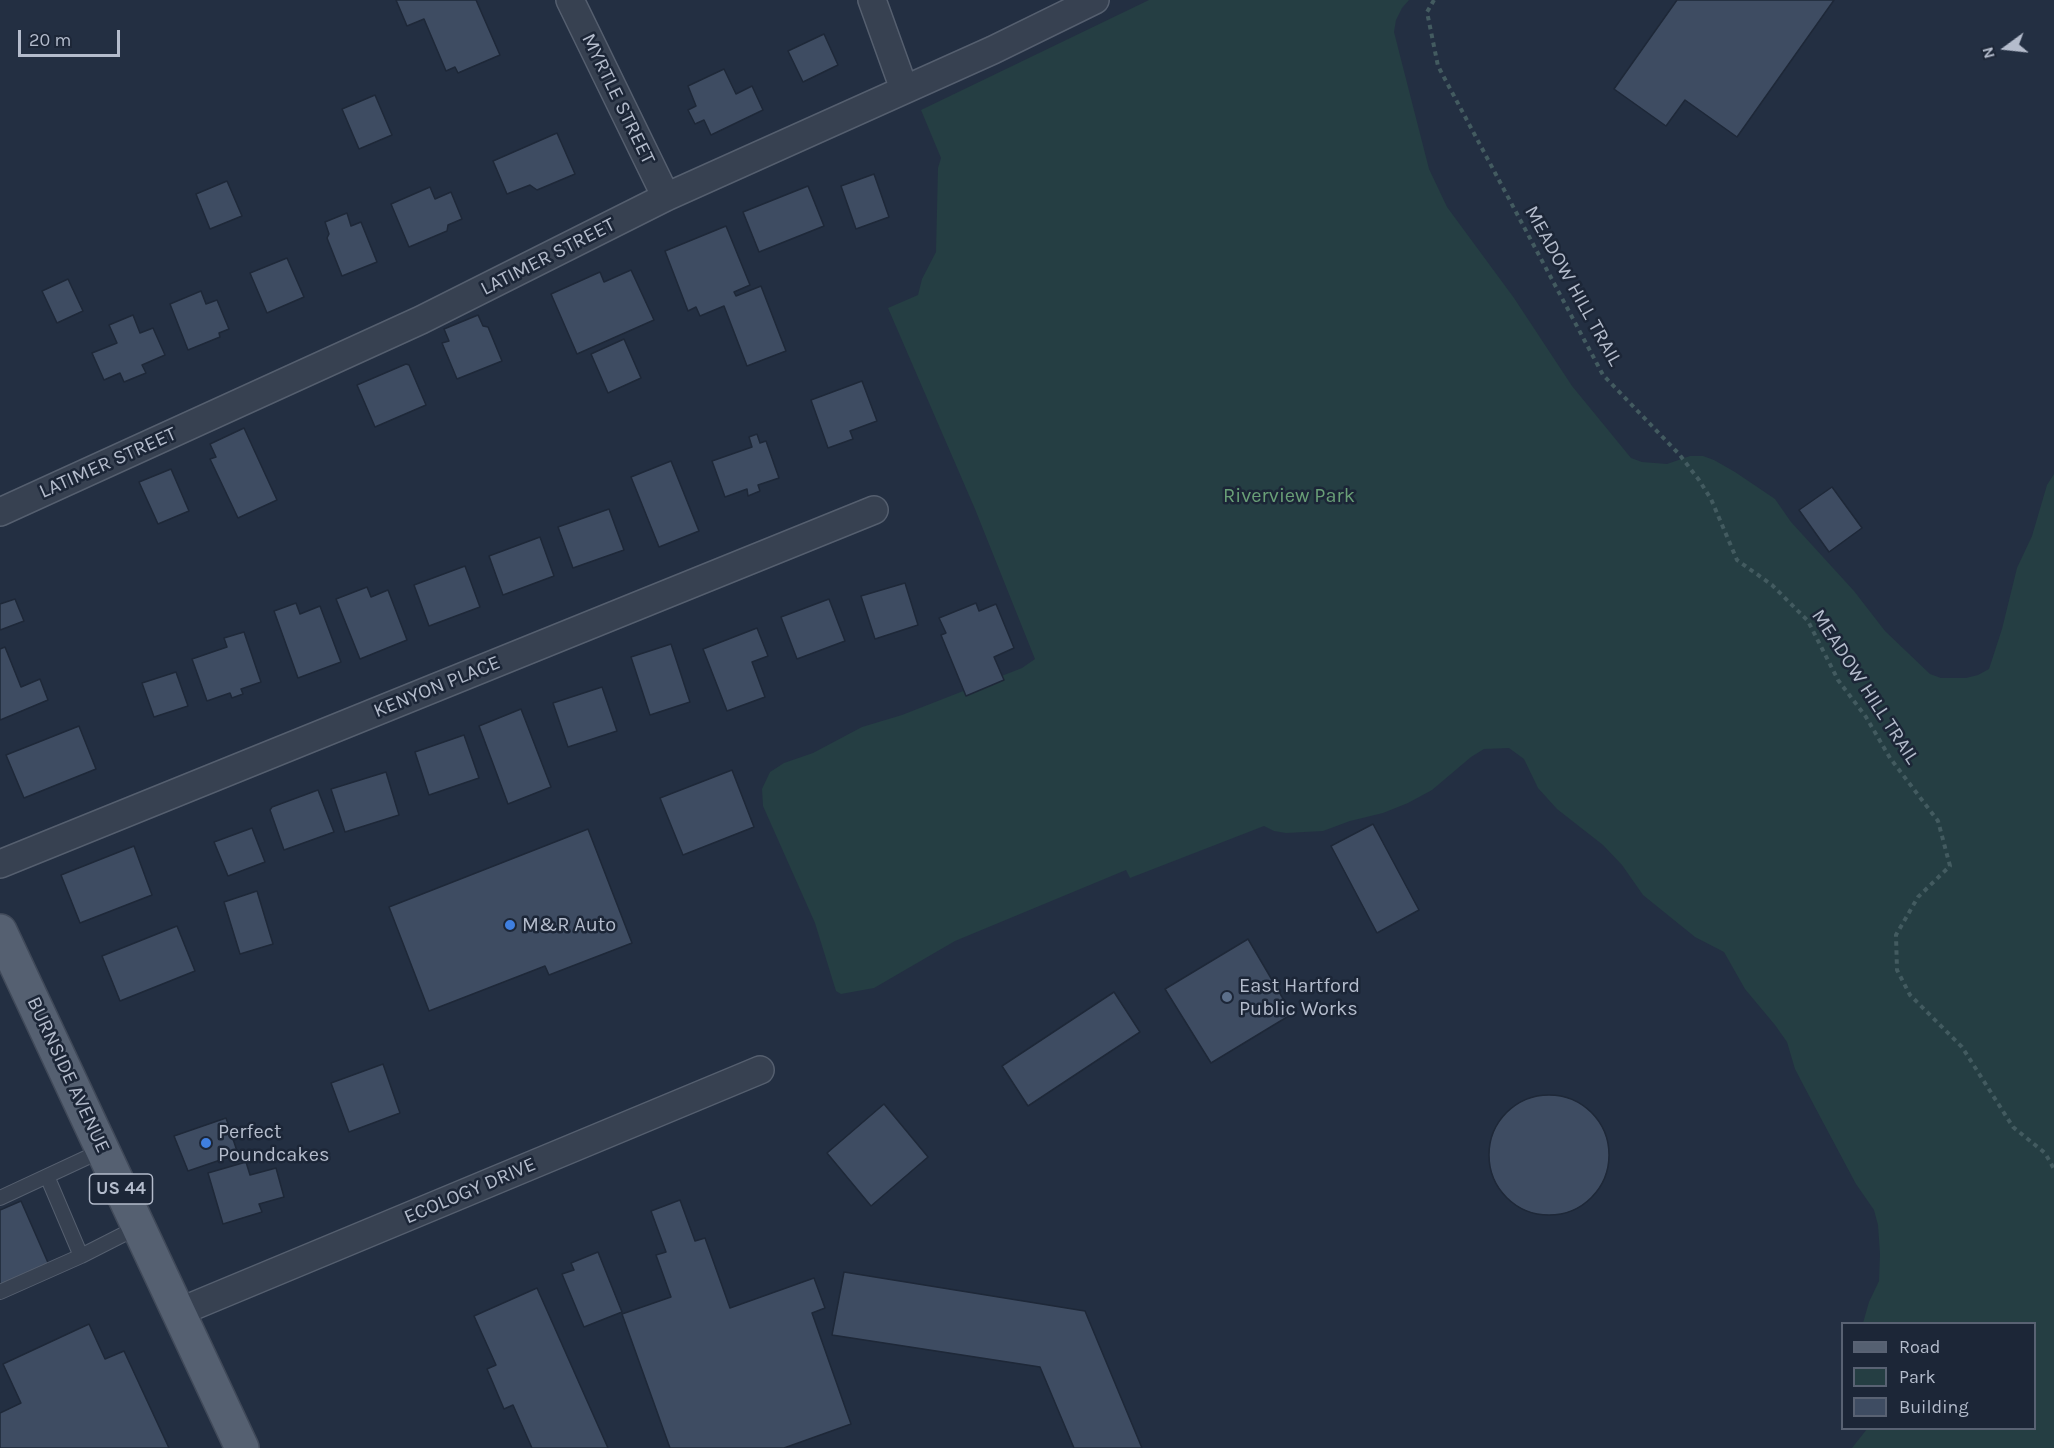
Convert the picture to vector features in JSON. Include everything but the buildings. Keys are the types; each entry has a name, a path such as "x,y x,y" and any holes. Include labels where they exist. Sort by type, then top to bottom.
{"main road":[{"name":"BURNSIDE AVENUE","path":"0,931 242,1448"}],"street":[{"name":"MYRTLE STREET","path":"570,0 666,197"},
{"path":"872,0 904,89"},
{"name":"LATIMER STREET","path":"0,512 421,320 666,197 993,50 1095,0"},
{"name":"KENYON PLACE","path":"0,864 874,510"},
{"name":"ECOLOGY DRIVE","path":"179,1312 760,1071"}],"lane":[{"path":"0,1198 103,1150"},
{"path":"47,1176 81,1256"},
{"path":"0,1292 139,1227"}],"path":[{"name":"MEADOW HILL TRAIL","path":"1434,0 1427,12 1438,66 1603,375 1679,454 1699,480 1711,499 1737,560 1772,585 1808,621 1838,680 1866,717 1890,758 1938,821 1950,866 1918,897 1896,935 1897,970 1910,995 1962,1047 2013,1127 2044,1153 2054,1170"}],"green space":[{"name":"Riverview Park","path":"1149,0 1409,0 1396,20 1394,32 1429,169 1447,207 1514,298 1572,386 1631,458 1642,462 1667,464 1690,456 1703,456 1735,472 1775,499 1791,522 1854,591 1885,631 1930,674 1941,678 1966,678 1989,669 2002,629 2017,568 2032,536 2047,485 2054,474 2054,1448 1852,1448 1866,1430 2036,1430 2036,1322 1863,1322 1869,1302 1879,1281 1878,1225 1874,1210 1856,1184 1795,1069 1787,1042 1745,989 1724,952 1695,937 1643,895 1622,865 1603,845 1557,809 1538,788 1524,759 1509,748 1484,749 1432,790 1383,813 1350,821 1323,831 1286,833 1264,826 1130,878 1126,870 955,941 874,988 841,994 836,991 815,923 763,806 762,789 770,772 784,763 813,753 862,727 902,715 1022,668 1035,659 975,509 888,308 918,295 922,279 936,252 938,168 941,158 921,110"}],"place":[{"name":"M&R Auto","path":"510,925"},
{"name":"East Hartford Public Works","path":"1227,997"},
{"name":"Perfect Poundcakes","path":"206,1143"}]}
